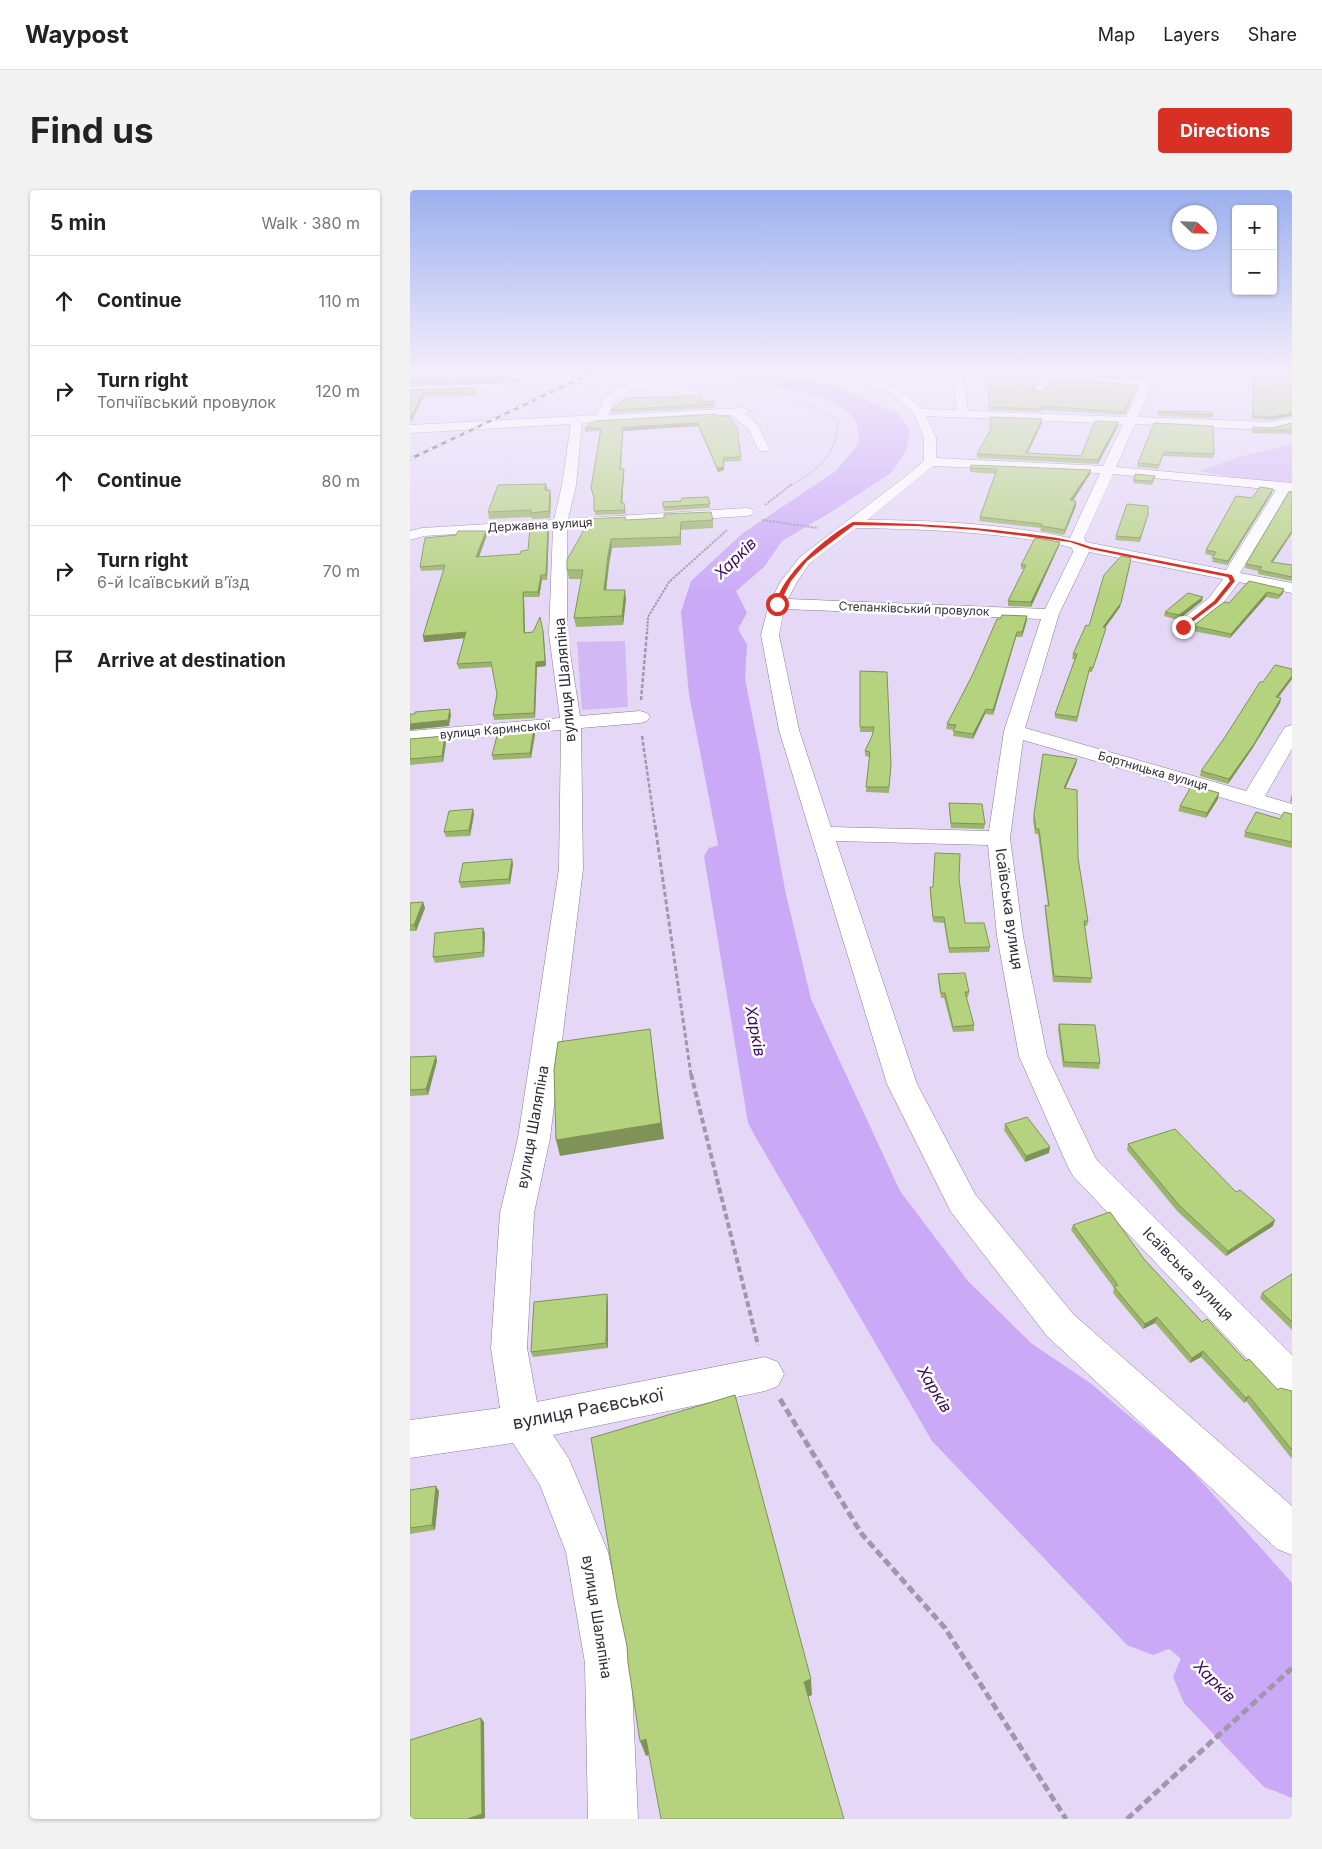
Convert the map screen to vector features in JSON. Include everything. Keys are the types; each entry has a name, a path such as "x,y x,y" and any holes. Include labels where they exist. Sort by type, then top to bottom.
{"street":[{"name":"вулиця Шаляпіна","path":"581,447 569,485 560,524 558,634 571,724 571,869 534,1138 517,1213 509,1348 522,1423 555,1473 587,1552 608,1663 613,1819"},
{"path":"930,447 930,462"},
{"name":"Ісаївська вулиця","path":"1119,447 1077,538 1081,552 1051,614 1014,731 999,838 1010,936 1033,1056 1084,1167 1292,1380"},
{"path":"1183,627 1215,602 1232,581 1230,576 1289,486 1109,470 930,462 915,476 805,560 789,581 777,604 770,635 789,730 902,1084 964,1203 1060,1325 1292,1534"},
{"name":"Державна вулиця","path":"416,534 560,524 750,516"},
{"path":"853,524 917,524 976,528 1071,541 1292,588"},
{"name":"Степанківський провулок","path":"777,604 1051,614"},
{"name":"вулиця Каринської","path":"410,737 640,717"},
{"name":"Бортницька вулиця","path":"1014,731 1292,811"},
{"path":"1252,800 1292,731"},
{"path":"821,834 999,838"},
{"name":"вулиця Раєвської","path":"410,1439 522,1423 765,1374"}],"path":[{"path":"832,447 821,467 784,489 669,582 648,617 640,717 692,1082 765,1374 861,1533 945,1628 1066,1819"},
{"path":"750,516 819,528"},
{"path":"1127,1819 1292,1668"}],"shaded area":[{"path":"1280,447 1292,447 1292,485 1200,471 1239,457"},
{"path":"625,641 628,707 582,710 577,642"}],"water":[{"path":"856,447 907,447 891,473 782,541 764,567 736,591 747,613 738,629 747,645 745,679 785,890 811,999 900,1191 968,1281 1031,1343 1090,1383 1184,1462 1292,1583 1292,1753 1160,1641 1039,1485 915,1344 792,1151 724,875 689,695 681,612 691,581 743,533 836,471"}],"building":[{"path":"598,447 622,447 620,469 624,469 621,503 624,503 625,510 594,511 594,497 591,488"},
{"path":"708,447 740,447 741,457 723,458 724,467 717,468"},
{"path":"981,447 1029,447 1026,453 1081,456 1085,447 1105,447 1098,460 977,454"},
{"path":"1144,447 1214,447 1214,454 1164,452 1159,465 1138,463"},
{"path":"971,465 1091,470 1070,500 1076,501 1065,530 1041,526 1042,524 980,517 997,469 970,468"},
{"path":"1135,474 1155,476 1152,481 1134,480"},
{"path":"546,484 545,490 550,490 549,511 531,513 531,510 488,512 498,485"},
{"path":"1260,487 1273,489 1228,561 1212,558 1216,552 1206,550 1236,496 1252,498"},
{"path":"1289,492 1292,492 1292,531 1271,562 1292,565 1292,577 1259,570 1262,567 1246,564"},
{"path":"708,497 710,504 663,507 663,502 681,501 682,498"},
{"path":"1127,504 1148,506 1148,515 1140,538 1116,536"},
{"path":"711,512 713,520 681,522 680,537 611,539 604,590 625,590 622,616 574,618 583,570 567,570 567,560 590,519 625,517 626,520 664,518 664,514"},
{"path":"548,525 546,575 541,575 538,592 523,592 524,633 533,632 540,617 543,631 545,661 536,662 534,713 493,715 497,694 491,662 457,664 466,632 423,636 445,565 420,567 425,538 456,535 458,531 486,531 476,557 520,554 521,551 528,550 530,527"},
{"path":"1035,538 1060,542 1031,602 1008,601 1026,565 1021,565"},
{"path":"1121,556 1131,558 1121,603 1103,627 1106,628 1093,668 1090,667 1077,717 1055,714 1077,654 1073,654 1086,625 1089,626 1104,575"},
{"path":"1249,581 1284,589 1280,595 1267,592 1231,634 1193,626 1224,602 1229,603"},
{"path":"1188,593 1203,597 1179,615 1165,612"},
{"path":"1002,615 1027,616 1022,632 1017,632 993,710 986,709 973,734 953,731 956,725 947,724 973,674 997,619 1000,619"},
{"path":"1275,665 1292,669 1292,676 1276,697 1281,698 1254,744 1229,779 1201,771 1260,682 1263,682"},
{"path":"860,671 887,672 891,765 889,787 866,787 870,752 865,751 874,727 860,727"},
{"path":"450,709 448,720 410,724 410,714 415,714 415,712"},
{"path":"534,729 530,753 492,755 498,732"},
{"path":"445,736 442,756 410,759 410,739"},
{"path":"1043,754 1077,759 1064,788 1077,790 1078,858 1088,921 1084,921 1092,978 1054,976 1045,905 1049,906 1039,829 1036,829 1034,814"},
{"path":"1192,785 1219,793 1207,813 1180,806"},
{"path":"949,803 982,804 985,824 951,823"},
{"path":"473,809 469,830 444,832 449,811"},
{"path":"1256,812 1280,819 1284,812 1292,814 1292,842 1245,832"},
{"path":"935,853 960,854 959,879 965,923 984,923 990,947 949,948 944,917 933,917 930,887 933,887"},
{"path":"512,859 509,879 459,882 463,863"},
{"path":"423,902 414,925 410,925 410,903"},
{"path":"483,928 483,952 433,957 435,933"},
{"path":"965,973 969,992 965,992 974,1025 953,1027 945,993 941,993 938,974"},
{"path":"1059,1024 1095,1025 1100,1063 1064,1062"},
{"path":"650,1029 661,1123 556,1140 554,1070 558,1042"},
{"path":"436,1056 426,1089 410,1090 410,1057"},
{"path":"1027,1117 1050,1147 1026,1156 1005,1124"},
{"path":"1175,1129 1236,1192 1240,1190 1275,1220 1228,1251 1179,1205 1128,1144"},
{"path":"1110,1212 1144,1259 1202,1322 1207,1319 1246,1361 1249,1359 1278,1390 1280,1388 1292,1391 1292,1450 1249,1396 1246,1398 1203,1351 1192,1358 1157,1317 1145,1324 1114,1287 1118,1285 1073,1225"},
{"path":"1292,1274 1292,1322 1262,1293"},
{"path":"607,1294 606,1343 531,1352 534,1302"},
{"path":"735,1395 811,1679 804,1682 844,1819 661,1819 646,1739 640,1741 627,1646 617,1599 591,1438"},
{"path":"436,1486 432,1525 410,1528 410,1490"},
{"path":"481,1718 482,1814 467,1819 410,1819 410,1740"}],"waterway":[{"name":"Харків","path":"723,856 773,1123 954,1420 1153,1619"},
{"name":"Харків","path":"1210,1677 1292,1759"}],"railway":[{"path":"410,459 435,447"}],"route":[{"path":"777,604 789,581 805,560 853,524 917,524 976,528 1071,541 1090,548 1230,576 1232,581 1215,602 1183,627"}]}
